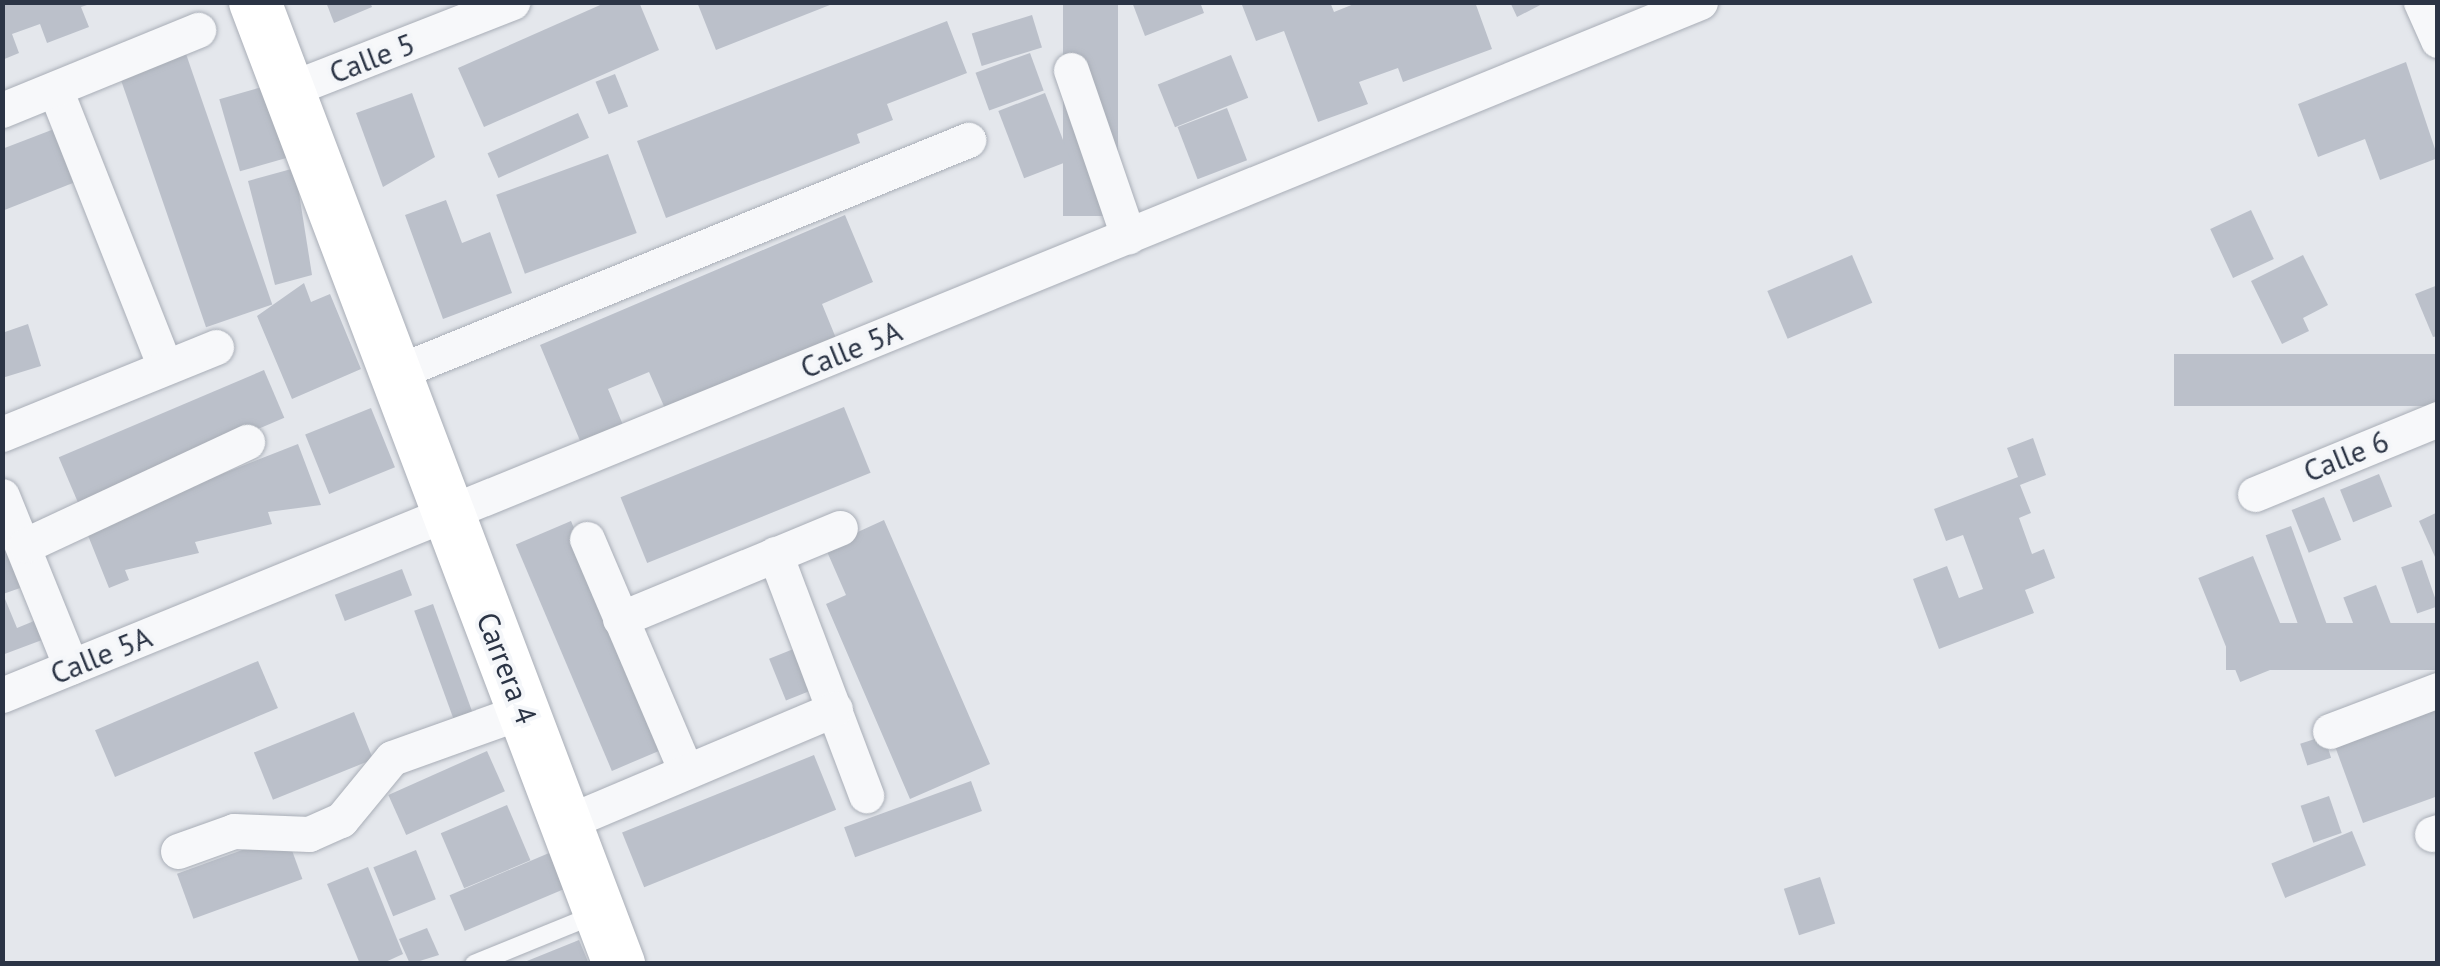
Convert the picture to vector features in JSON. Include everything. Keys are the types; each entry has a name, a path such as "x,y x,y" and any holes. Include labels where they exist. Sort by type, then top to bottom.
{"street":[{"name":"Carrera 4","path":"255,2 618,964"},
{"name":"Calle 5","path":"288,90 512,2"},
{"name":"Calle 5A","path":"2,695 1700,2"},
{"path":"2,110 198,30"},
{"path":"1070,70 1128,236"},
{"path":"55,90 165,367"},
{"path":"395,373 968,140"},
{"path":"2,434 216,347"},
{"name":"Calle 6","path":"2255,494 2438,419"},
{"path":"26,545 247,442"},
{"path":"2,496 26,545 71,667"},
{"path":"620,620 840,528"},
{"path":"587,539 686,772"},
{"path":"775,554 866,794"},
{"path":"2330,731 2438,690"},
{"path":"565,823 835,709"},
{"path":"178,851 234,831 309,834 341,820 392,758 523,712"}],"lane":[{"path":"474,964 600,913"}],"building":[{"path":"2,2 93,3 81,7 89,27 47,43 40,24 12,34 19,53 2,60"},
{"path":"326,2 370,2 372,7 334,23"},
{"path":"607,2 639,2 659,50 484,127 458,68"},
{"path":"697,2 835,2 835,3 716,50"},
{"path":"1063,2 1118,2 1118,216 1063,216"},
{"path":"1132,2 1200,2 1204,13 1145,36"},
{"path":"1330,2 1334,12 1359,2 1475,2 1492,49 1403,82 1398,68 1359,82 1368,104 1318,122 1284,31 1256,41 1242,5"},
{"path":"1510,2 1546,2 1517,17"},
{"path":"1032,15 1042,48 982,66 972,33"},
{"path":"947,21 967,73 887,104 893,120 857,134 860,143 666,218 637,141"},
{"path":"185,51 272,304 206,327 119,74"},
{"path":"1030,53 1044,91 989,110 975,73"},
{"path":"1231,55 1248,98 1175,127 1158,85"},
{"path":"2406,62 2438,158 2380,180 2365,139 2318,157 2298,104"},
{"path":"615,74 628,106 609,114 596,82"},
{"path":"276,83 297,155 240,171 219,99"},
{"path":"412,93 435,157 383,187 356,113"},
{"path":"1045,93 1071,160 1024,178 998,111"},
{"path":"1227,108 1247,160 1198,179 1178,127"},
{"path":"578,113 589,138 499,178 488,153"},
{"path":"62,126 83,179 2,211 2,149"},
{"path":"608,154 637,233 525,274 496,195"},
{"path":"295,168 312,275 275,285 248,181"},
{"path":"446,200 462,243 490,232 512,293 443,319 405,215"},
{"path":"2251,210 2274,259 2233,278 2210,229"},
{"path":"845,215 873,282 822,304 840,348 670,420 649,372 608,389 628,437 586,455 540,345"},
{"path":"1852,255 1872,303 1788,339 1767,291"},
{"path":"2303,255 2328,305 2303,318 2309,331 2282,344 2251,281"},
{"path":"304,283 311,302 330,294 361,369 292,399 257,316"},
{"path":"2438,285 2438,336 2433,337 2415,294"},
{"path":"28,324 41,366 2,378 2,333"},
{"path":"2174,354 2438,354 2438,406 2174,406"},
{"path":"264,370 284,418 79,505 59,457"},
{"path":"844,407 871,473 647,563 621,497"},
{"path":"371,408 395,467 329,494 305,435"},
{"path":"2033,438 2046,475 2020,485 2031,513 2019,518 2032,554 2044,549 2055,578 2025,590 2034,613 1939,649 1913,579 1947,566 1959,598 1983,589 1963,535 1946,541 1934,509 2018,477 2007,448"},
{"path":"298,444 321,505 268,512 272,524 195,542 199,553 125,570 129,580 109,588 85,528"},
{"path":"2379,474 2392,506 2353,522 2340,490"},
{"path":"2324,497 2341,540 2309,553 2292,510"},
{"path":"2438,512 2438,556 2435,557 2419,521"},
{"path":"884,520 990,764 910,799 826,604 846,595 825,547"},
{"path":"571,521 667,747 612,771 516,544"},
{"path":"2291,526 2334,645 2309,655 2266,535"},
{"path":"6,545 23,587 3,594 17,628 34,621 42,640 2,655 2,546"},
{"path":"2253,556 2295,660 2240,682 2198,578"},
{"path":"2422,560 2438,606 2417,613 2401,567"},
{"path":"402,569 412,595 345,621 335,595"},
{"path":"2376,585 2391,624 2358,637 2343,598"},
{"path":"433,604 472,712 454,719 414,611"},
{"path":"2226,623 2438,623 2438,670 2226,670"},
{"path":"796,648 813,690 786,701 769,659"},
{"path":"258,661 278,708 115,777 95,730"},
{"path":"2438,699 2438,796 2363,823 2332,738"},
{"path":"354,712 373,759 273,800 254,752"},
{"path":"2324,736 2331,758 2307,766 2300,744"},
{"path":"487,751 505,791 406,835 388,795"},
{"path":"814,755 836,810 644,887 622,833"},
{"path":"971,781 982,811 855,857 844,827"},
{"path":"2329,796 2342,833 2313,843 2301,806"},
{"path":"507,805 530,860 464,888 441,833"},
{"path":"2352,831 2366,865 2285,898 2271,864"},
{"path":"286,834 302,879 193,919 177,874"},
{"path":"416,850 436,899 393,916 373,867"},
{"path":"549,853 564,889 465,931 450,895"},
{"path":"368,867 403,954 381,964 360,964 327,884"},
{"path":"1820,877 1835,924 1799,935 1784,889"},
{"path":"427,928 439,955 410,964 399,939"},
{"path":"579,940 589,964 522,964 522,963"}]}
